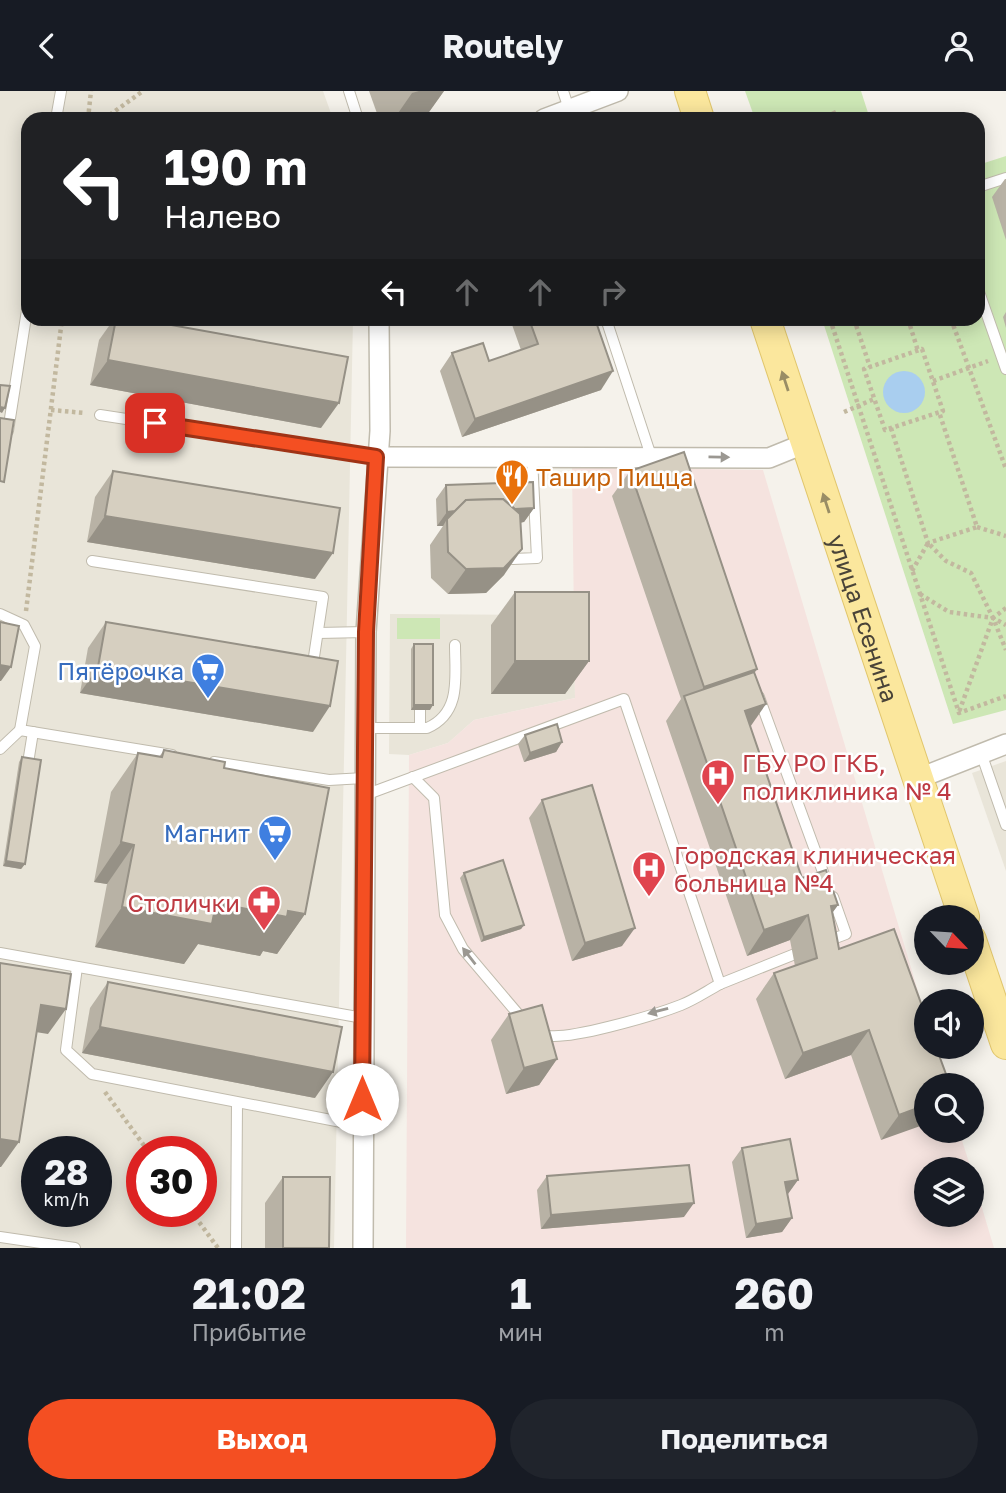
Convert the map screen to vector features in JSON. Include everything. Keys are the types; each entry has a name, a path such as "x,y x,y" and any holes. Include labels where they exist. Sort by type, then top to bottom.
{"main road":[{"path":"690,91 697,112"},
{"name":"улица Есенина","path":"767,326 960,905"},
{"path":"983,975 1006,1044"}],"street":[{"path":"552,112 566,100 618,91"},
{"path":"363,1248 366,632 376,457 380,431 379,326"},
{"path":"376,457 769,458 806,443"},
{"path":"917,779 1006,744"}],"lane":[{"path":"58,112 61,91"},
{"path":"349,91 356,112"},
{"path":"985,184 1006,177"},
{"path":"985,309 1006,369"},
{"path":"6,445 25,326"},
{"path":"608,326 651,456"},
{"path":"100,415 376,457"},
{"path":"513,559 537,558 532,458"},
{"path":"92,561 323,597 312,672 299,670"},
{"path":"0,614 24,625 35,646 20,730 0,749"},
{"path":"318,633 366,632"},
{"path":"365,728 420,728 435,724 452,705 455,645"},
{"path":"413,777 434,799 445,915 463,949 528,1026 549,1038 573,1034 681,1005 720,984 846,934 754,686"},
{"path":"208,761 364,787 413,777 624,699 720,984"},
{"path":"420,728 421,710"},
{"path":"20,730 181,756"},
{"path":"28,763 33,732"},
{"path":"981,753 1006,825"},
{"path":"0,953 363,1018"},
{"path":"77,967 66,1051 92,1074 362,1126"},
{"path":"236,1248 237,1103"},
{"path":"0,1237 75,1248"}],"path":[{"path":"89,112 91,91"},
{"path":"114,112 143,91"},
{"path":"24,625 61,326"},
{"path":"832,326 959,713"},
{"path":"856,326 870,367"},
{"path":"910,326 918,351"},
{"path":"953,326 1006,469"},
{"path":"922,349 943,411 885,430 864,369 918,351 922,349"},
{"path":"933,381 989,360"},
{"path":"844,412 874,399"},
{"path":"51,410 100,415"},
{"path":"939,412 977,527"},
{"path":"891,428 928,543 946,561 971,573 1006,650"},
{"path":"912,571 928,543 977,527 1006,536"},
{"path":"920,593 949,613 993,618 1006,625"},
{"path":"959,713 993,618 1006,608"},
{"path":"959,713 1006,696"},
{"path":"92,1074 137,1136"},
{"path":"203,1227 218,1248"}],"shaded area":[{"path":"0,91 323,91 330,112 21,112 21,326 353,326 334,1248 0,1248"},
{"name":"Городская клиническая больница №4","path":"572,467 763,470 917,989 914,989 914,1059 926,1059 926,1073 914,1073 914,1143 963,1143 967,1157 914,1157 914,1227 984,1227 984,1215 994,1248 406,1248 409,755 448,743 474,720 575,698"},
{"path":"390,614 574,615 575,698 474,720 448,743 409,755 389,754"},
{"path":"1006,761 1006,871 972,773"}],"green space":[{"path":"745,91 861,91 868,112 752,112"},
{"path":"1006,156 1006,710 953,724 824,326 985,326 985,163"},
{"path":"397,618 440,618 440,639 397,639"}],"water":[{"path":"904,371 919,377 925,392 919,407 904,413 889,407 883,392 889,377"}],"building":[{"path":"115,326 177,326 348,357 339,403 108,360"},
{"path":"532,326 597,326 613,371 475,419 452,353 483,343 489,361 538,344"},
{"path":"0,385 10,386 5,408 0,407"},
{"path":"0,418 14,420 4,482 0,481"},
{"path":"684,452 757,669 704,687 630,471"},
{"path":"113,471 340,508 333,553 105,516"},
{"path":"533,482 534,508 515,509 503,499 466,500 455,511 447,512 446,485"},
{"path":"503,499 520,514 522,549 504,568 466,569 448,552 447,519 466,500"},
{"path":"515,592 589,592 589,661 515,661"},
{"path":"0,622 19,626 11,667 0,665"},
{"path":"106,622 338,661 330,706 98,667"},
{"path":"414,644 433,644 433,705 414,705"},
{"path":"754,672 766,704 745,711 802,878 826,870 838,905 831,906 839,949 894,929 916,989 914,1059 940,1059 946,1073 914,1073 914,1109 899,1115 869,1030 803,1053 774,973 817,958 808,915 764,930 684,696"},
{"path":"557,724 562,742 530,753 525,735"},
{"path":"164,750 225,762 224,768 329,788 305,914 288,911 287,917 216,903 212,924 122,907 134,845 121,842 138,753 162,757"},
{"path":"22,757 41,760 25,864 6,861"},
{"name":"Городская клиническая больница №4","path":"592,785 635,928 585,943 542,800"},
{"path":"503,860 524,925 484,937 464,873"},
{"path":"0,963 71,974 66,1009 41,1005 19,1142 0,1139"},
{"path":"108,982 342,1027 333,1072 100,1027"},
{"path":"542,1005 557,1059 524,1068 509,1014"},
{"path":"790,1139 798,1180 785,1182 792,1218 756,1224 742,1148"},
{"path":"689,1165 694,1203 551,1215 547,1176"},
{"path":"283,1177 330,1177 329,1248 283,1248"}],"place":[{"name":"Ташир Пицца","path":"512,506"},
{"name":"Пятёрочка","path":"208,700"},
{"name":"ГБУ РО ГКБ, поликлиника № 4","path":"718,806"},
{"name":"Магнит","path":"275,862"},
{"name":"Городская клиническая больница №4","path":"649,898"},
{"name":"Столички","path":"264,932"}],"route":[{"path":"155,423 376,457 366,632 362,1099"}]}
